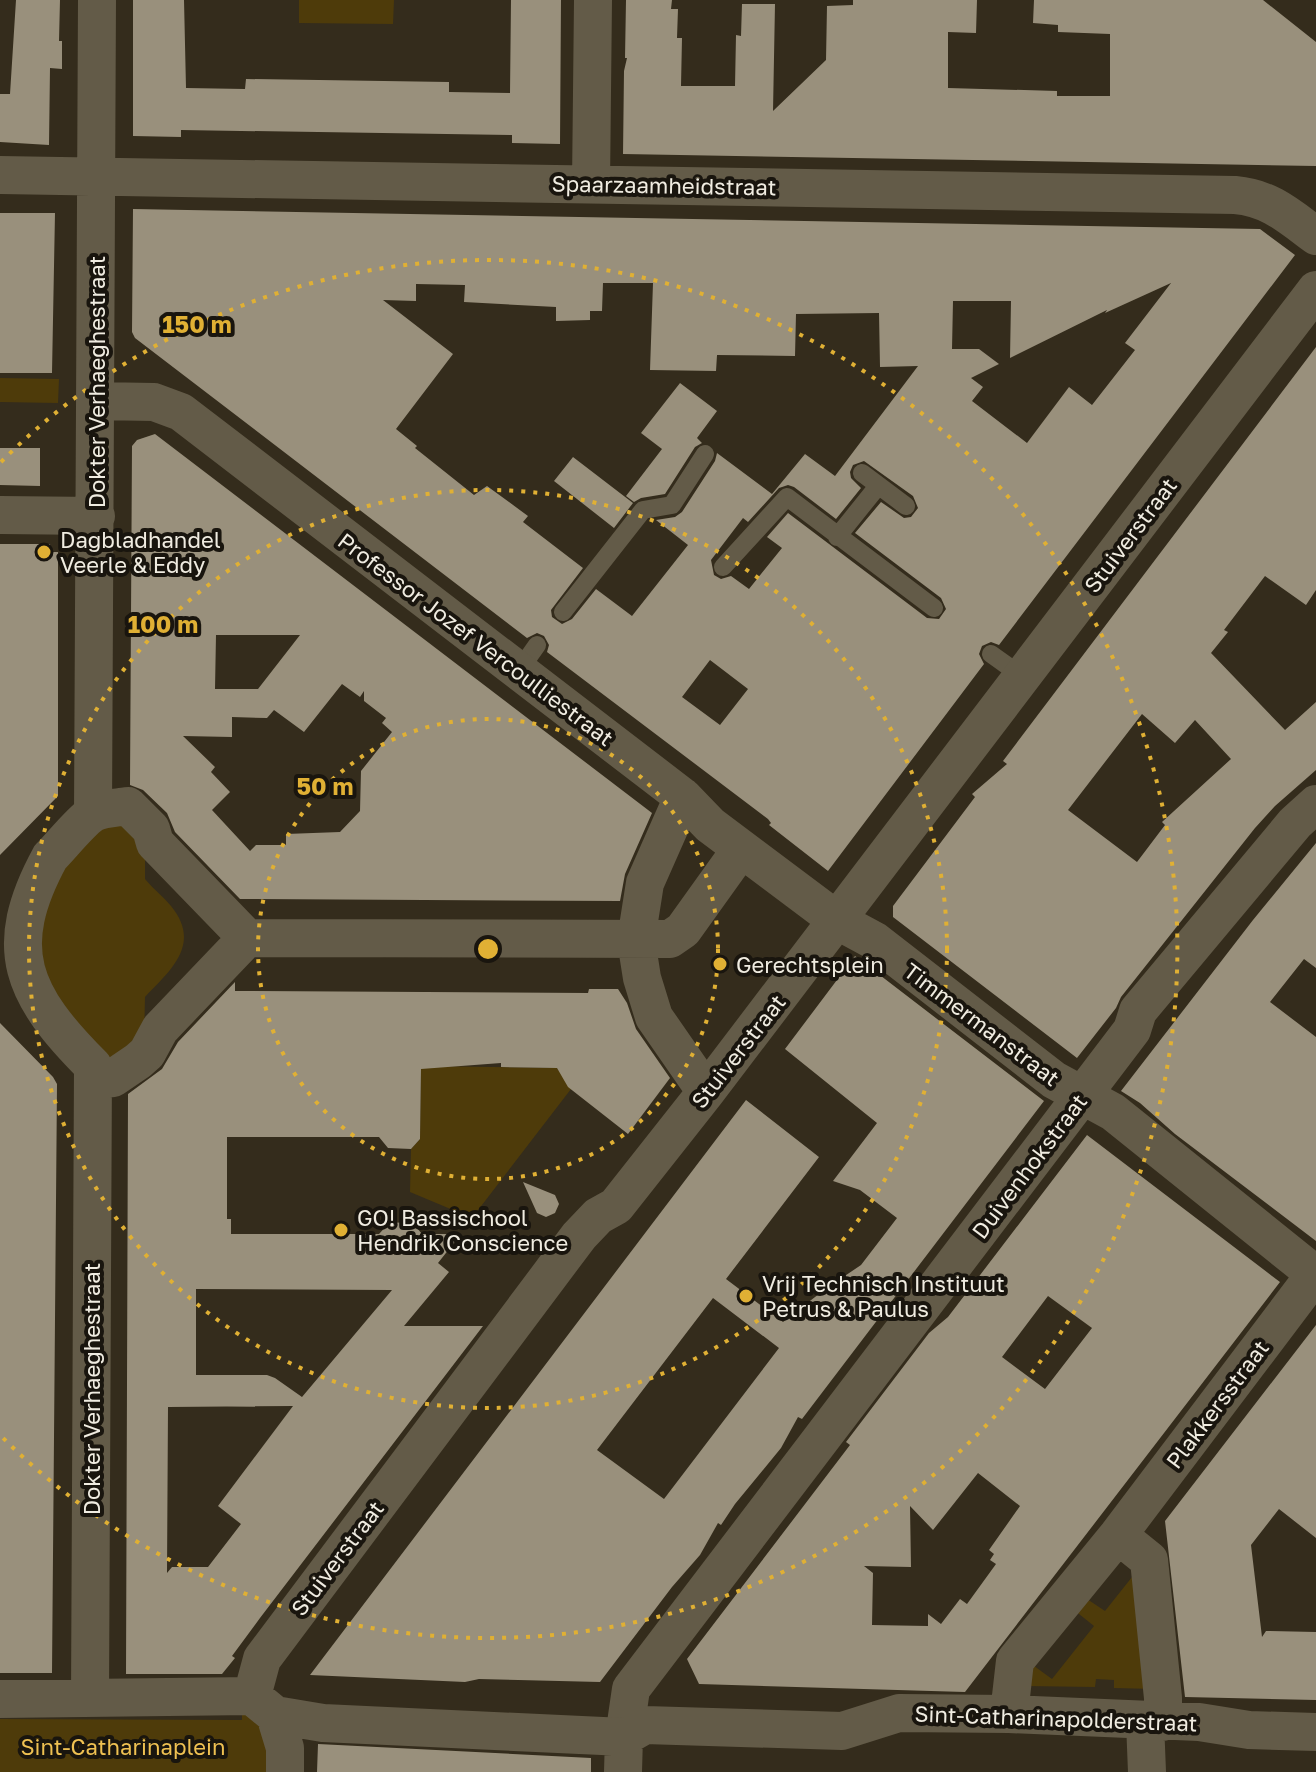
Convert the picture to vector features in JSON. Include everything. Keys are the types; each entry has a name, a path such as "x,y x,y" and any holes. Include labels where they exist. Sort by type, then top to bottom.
{"street":[{"name":"Dokter Verhaeghestraat","path":"93,813 97,0"},
{"path":"591,184 593,0"},
{"name":"Spaarzaamheidstraat","path":"0,175 1235,195 1255,197 1268,203 1316,236"},
{"name":"Stuiverstraat","path":"264,1705 262,1659 579,1236 598,1216 616,1206 706,1092 1316,290"},
{"name":"Professor Jozef Vercoulliestraat","path":"96,401 154,402 181,412 528,659 683,797 710,825 838,921"},
{"path":"0,515 96,516"},
{"path":"683,797 645,883 636,940 642,978 654,1017 706,1092"},
{"name":"Duivenhokstraat","path":"623,1754 631,1689 1083,1096 1132,1030 1138,1011 1295,823 1316,804"},
{"path":"247,938 160,1029 147,1053 113,1078 93,1080 93,1066 15,984 3,964 3,921 25,882 93,813 128,806 151,829 155,843 247,938 670,939 683,930 741,849"},
{"name":"Timmermanstraat","path":"838,921 875,941 1054,1080 1113,1112 1316,1274"},
{"name":"Dokter Verhaeghestraat","path":"90,1698 93,1080"},
{"name":"Plakkersstraat","path":"1009,1714 1015,1661 1118,1535 1316,1274"},
{"path":"1118,1535 1149,1560 1163,1698 1154,1722 1147,1772"},
{"path":"0,1699 90,1698 264,1705 285,1748 285,1772"},
{"name":"Sint-Catharinapolderstraat","path":"264,1705 323,1723 623,1754 645,1725 842,1731 899,1713 1199,1722 1249,1730 1316,1732"}],"lane":[{"path":"563,612 643,510 672,505 705,454"},
{"path":"862,473 906,506"},
{"path":"837,537 878,486"},
{"path":"723,567 787,497 934,608"},
{"path":"991,654 1023,677"}],"green space":[{"path":"299,0 394,0 393,24 299,23"},
{"path":"0,378 59,379 58,403 0,402"},
{"path":"109,816 145,837 145,879 171,906 184,932 183,944 173,966 145,997 144,1041 118,1067 95,1049 17,955 21,916"},
{"path":"421,1066 557,1068 571,1089 472,1218 410,1192 411,1149 420,1139"},
{"path":"1140,1567 1155,1689 1114,1688 1114,1680 1096,1679 1095,1687 1024,1686 1030,1663 1052,1679 1094,1626 1074,1610 1084,1597 1105,1611"},
{"name":"Sint-Catharinaplein","path":"242,1711 263,1719 272,1772 0,1772 0,1719 242,1720"}],"building":[{"path":"16,0 60,0 62,69 50,68 49,145 0,142 0,94 10,94"},
{"path":"133,0 184,0 186,88 245,89 246,79 449,82 449,92 510,93 511,0 561,0 560,144 512,143 512,135 181,130 181,137 133,136"},
{"path":"626,0 672,0 671,9 678,9 677,38 682,38 681,86 735,86 736,35 741,36 742,4 775,4 773,111 826,60 827,6 853,5 853,0 977,0 976,33 948,32 948,88 1057,91 1057,96 1110,96 1110,34 1058,32 1058,25 1033,23 1034,0 1263,0 1316,42 1316,166 623,154"},
{"path":"133,209 1260,229 1295,255 999,645 991,642 982,646 979,654 984,664 828,871 769,825 768,819 547,652 549,645 544,636 537,633 527,638 135,338 132,332","holes":["603,283 653,283 650,370 716,371 717,355 795,356 796,314 879,313 880,367 918,366 835,476 805,454 772,494 717,453 682,512 675,517 656,520 688,545 632,616 596,589 572,619 562,624 552,617 551,610 583,568 523,522 528,516 487,486 474,495 396,429 453,354 383,300 416,301 416,284 465,285 464,302 556,307 556,321 590,320 590,311 602,311","1171,283 1125,343 1135,350 1092,405 1069,387 1027,443 972,401 983,387 971,378 999,364 979,349 952,349 953,301 1011,301 1010,358 1107,310 1105,313","864,461 913,496 918,508 911,517 904,518 881,502 855,533 941,598 946,609 939,619 927,618 788,513 767,537 782,548 749,589 731,576 721,579 714,575 711,560 743,518 748,522 779,488 794,487 836,519 861,488 851,478 853,465","710,660 748,689 720,725 682,697"]},
{"path":"0,213 55,213 52,373 0,373"},
{"path":"1316,347 1316,590 1306,605 1265,576 1224,630 1228,632 1211,653 1285,730 1316,702 1316,770 1255,828 1121,997 1077,1058 893,917 893,906 975,797 972,794 1007,764 1003,761","holes":["1142,714 1175,743 1195,720 1231,759 1162,822 1165,825 1137,862 1068,810"]},
{"path":"680,383 717,411 697,438 702,443 695,447 665,494 634,502 626,496 662,449 641,433"},
{"path":"155,434 652,813 625,874 620,901 240,899 175,832 167,813 143,790 130,785 132,446 137,440","holes":["216,635 300,635 258,689 215,689","342,684 360,697 364,691 364,701 386,718 382,723 392,732 361,771 360,811 340,832 286,834 286,845 256,845 250,851 212,810 230,792 211,772 215,767 183,736 232,737 232,717 267,718 274,710 304,732"]},
{"path":"0,448 40,448 40,486 0,485"},
{"path":"573,457 633,503 614,528 554,481"},
{"path":"0,544 50,544 51,552 58,552 58,796 0,855"},
{"path":"1316,843 1316,968 1304,959 1270,1002 1316,1037 1316,1241 1121,1091"},
{"name":"Vrij Technisch Instituut Petrus & Paulus","path":"855,956 1044,1101 802,1419 798,1417 781,1448 721,1525 718,1523 700,1555 600,1682 479,1679 465,1682 310,1675 746,1100 819,1157 726,1279 783,1322 861,1265 897,1218 860,1190 833,1181 877,1123 785,1049","holes":["713,1298 779,1348 664,1499 597,1450"]},
{"path":"235,982 235,991 588,993 589,989 618,989 627,1003 636,1029 670,1078 628,1134 568,1087 557,1068 501,1067 501,1063 421,1069 420,1139 411,1149 388,1148 379,1137 227,1137 227,1219 231,1219 231,1234 379,1234 389,1223 412,1222 422,1234 461,1234 438,1263 449,1272 404,1326 483,1326 260,1618 222,1674 126,1674 128,1094 162,1069 178,1042","holes":["196,1289 392,1290 302,1397 267,1375 196,1375","293,1406 218,1506 241,1524 208,1567 172,1567 167,1573 168,1407"]},
{"path":"0,1023 57,1084 52,1673 0,1673"},
{"path":"1087,1135 1280,1282 965,1692 699,1684 687,1659 850,1445 846,1442 929,1333 948,1317","holes":["1048,1296 1092,1328 1045,1389 1002,1357","978,1473 1020,1506 989,1550 994,1554 990,1560 996,1564 967,1604 960,1599 941,1624 928,1614 928,1626 872,1625 873,1573 864,1566 911,1567 910,1506 933,1530"]},
{"path":"523,1182 555,1195 559,1204 555,1213 546,1217 537,1213"},
{"path":"1316,1325 1316,1538 1279,1509 1251,1545 1262,1637 1266,1631 1316,1632 1316,1700 1185,1697 1165,1521"},
{"path":"318,1744 591,1758 591,1772 317,1772"}],"place":[{"name":"Dagbladhandel Veerle & Eddy","path":"44,552"},
{"name":"Gerechtsplein","path":"720,964"},
{"name":"GO! Bassischool Hendrik Conscience","path":"341,1230"},
{"name":"Vrij Technisch Instituut Petrus & Paulus","path":"746,1296"}]}
